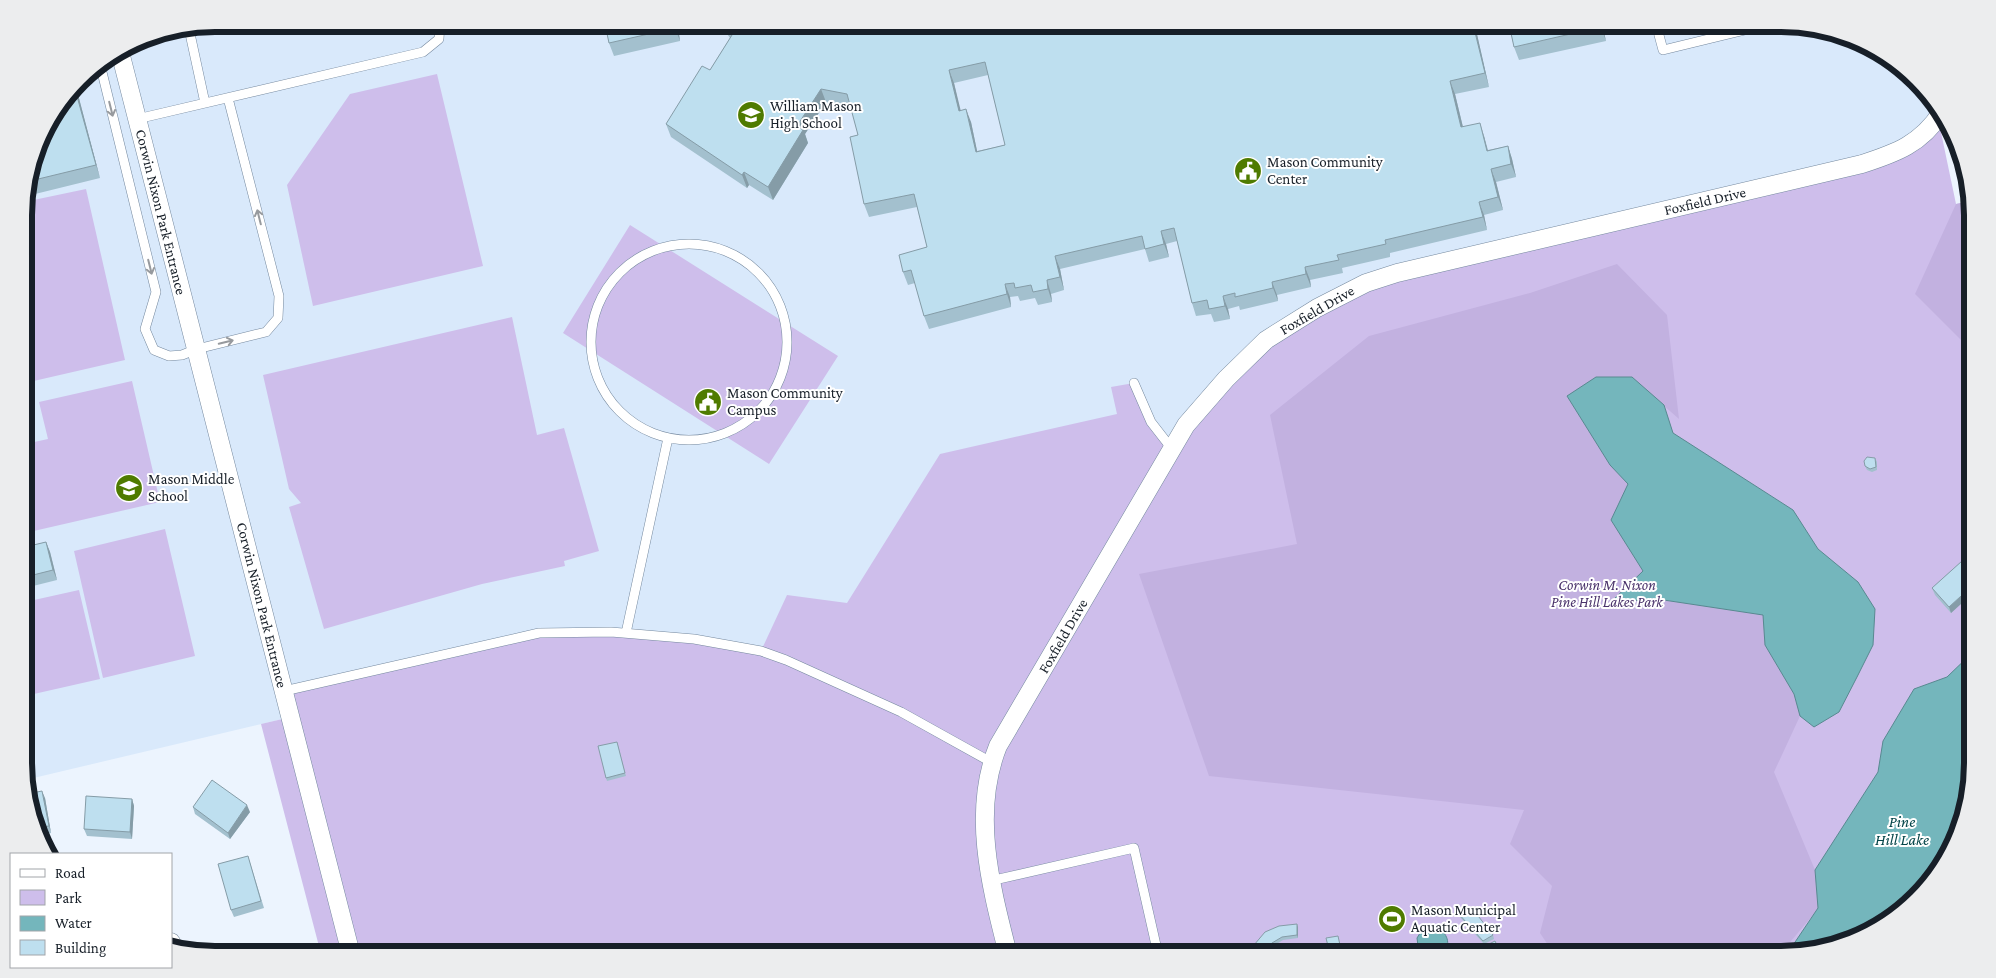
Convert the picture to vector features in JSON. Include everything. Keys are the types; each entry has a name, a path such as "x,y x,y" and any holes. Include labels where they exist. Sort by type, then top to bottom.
{"street":[{"name":"Corwin Nixon Park Entrance","path":"122,58 349,946"},
{"name":"Foxfield Drive","path":"990,881 986,859 987,790 991,762 998,746 1186,426 1226,378 1266,340 1316,308 1366,283 1397,273 1862,164 1898,153 1914,142 1936,119"},
{"path":"990,881 1006,946"}],"lane":[{"path":"137,119 423,52 439,39 439,32"},
{"path":"1658,32 1663,50 1737,32"},
{"path":"190,34 205,103"},
{"path":"102,72 156,292 146,329 154,350 169,356 182,355 196,349 266,332 278,318 279,296 228,98"},
{"path":"672,244 702,244 732,253 758,271 777,297 786,327 786,359 775,389 756,414 730,431 700,440 668,438 640,427 616,409 599,384 591,355 592,324 601,296 619,271 643,254 672,244"},
{"path":"1134,383 1151,422 1172,449"},
{"path":"626,633 668,438"},
{"path":"284,691 540,633 626,633 694,639 761,651 778,657 901,712 991,762"},
{"path":"990,881 1134,848 1156,946"}],"shaded area":[{"name":"Mason Community Campus","path":"215,32 1781,32 1817,36 1840,42 1862,51 1892,70 1910,86 1935,117 998,746 291,717 33,778 32,215 34,191 46,145 70,104 104,70 145,46 179,36"}],"green space":[{"path":"437,74 483,266 313,306 287,185 350,94"},
{"name":"Corwin M. Nixon Pine Hill Lakes Park","path":"1936,119 1939,125 1956,204 1963,203 1964,763 1960,799 1954,822 1945,844 1933,864 1910,892 1892,908 1862,927 1840,936 1817,942 1781,946 319,946 261,724 291,717 284,691 539,633 611,632 761,651 787,595 847,603 940,454 1117,414 1111,387 1134,383 1151,422 1172,449 1266,340 1366,283 1862,164"},
{"path":"86,189 125,360 32,381 33,200"},
{"path":"1963,203 1964,215 1964,343 1915,294 1956,204"},
{"path":"630,225 838,356 769,464 563,333"},
{"path":"1617,264 1667,315 1679,419 1638,383 1567,396 1610,465 1628,484 1611,520 1643,571 1612,602 1657,599 1764,615 1765,645 1794,694 1800,716 1774,772 1815,870 1819,908 1787,945 1549,946 1540,933 1552,886 1510,844 1524,810 1209,776 1139,574 1297,544 1270,415 1369,336 1530,293"},
{"path":"512,317 537,435 564,428 599,551 564,561 565,566 482,584 324,629 289,507 301,503 289,489 263,375"},
{"path":"132,381 160,502 32,531 32,442 48,439 39,402"},
{"path":"165,529 195,656 103,678 74,551"},
{"path":"79,590 100,679 32,694 32,600"}],"water":[{"path":"1596,377 1632,377 1664,405 1673,433 1793,510 1818,549 1858,582 1875,609 1873,645 1839,712 1814,727 1800,716 1794,694 1765,645 1763,615 1657,599 1611,602 1643,571 1611,520 1628,484 1610,465 1567,396"},
{"name":"Pine Hill Lake","path":"1964,661 1964,763 1962,787 1954,822 1945,844 1926,874 1910,892 1882,915 1862,927 1840,936 1817,942 1793,945 1818,908 1815,870 1878,772 1883,741 1914,689 1947,677"},
{"path":"1437,926 1447,939 1447,946 1418,946 1417,938 1422,930"}],"building":[{"path":"607,32 657,32 609,43"},
{"name":"Mason Community Center","path":"730,32 1475,32 1485,73 1450,81 1461,127 1480,123 1487,151 1508,146 1511,164 1491,169 1498,197 1479,202 1483,217 1385,240 1386,244 1337,255 1339,260 1305,267 1306,274 1272,282 1273,288 1235,297 1235,293 1223,296 1225,306 1209,309 1207,300 1192,303 1174,228 1161,231 1164,244 1145,249 1142,236 1055,256 1060,277 1047,280 1048,289 1033,292 1031,285 1015,288 1014,283 1005,284 1007,294 924,316 911,270 903,272 899,255 927,247 914,194 864,204 850,137 858,135 847,94 821,89 797,126 803,130 768,187 744,172 742,175 666,124 702,66 710,70 732,35","holes":["985,62 1005,145 976,152 966,109 959,111 949,70"]},
{"path":"1511,32 1579,32 1514,47"},
{"path":"77,96 96,165 36,180 42,156 51,134"},
{"path":"1867,457 1875,458 1876,467 1870,469 1865,466 1864,461"},
{"path":"46,542 53,570 32,575 32,545"},
{"path":"1964,559 1964,593 1949,607 1932,588"},
{"path":"617,742 625,773 606,778 598,746"},
{"path":"212,780 247,805 228,833 193,807"},
{"path":"42,791 49,826 44,827 35,792"},
{"path":"86,796 132,799 130,832 84,829"},
{"path":"248,856 261,901 231,910 218,864"},
{"path":"1464,904 1475,912 1493,935 1483,941 1458,913"},
{"path":"1297,924 1297,935 1282,937 1269,946 1254,946 1265,932 1279,926"},
{"path":"1338,936 1340,946 1328,946 1326,938"},
{"path":"1495,941 1497,946 1485,946"}],"place":[{"name":"William Mason High School","path":"751,115"},
{"name":"Mason Community Center","path":"1248,171"},
{"name":"Mason Community Campus","path":"708,402"},
{"name":"Mason Middle School","path":"129,488"},
{"name":"Mason Municipal Aquatic Center","path":"1392,919"}]}
